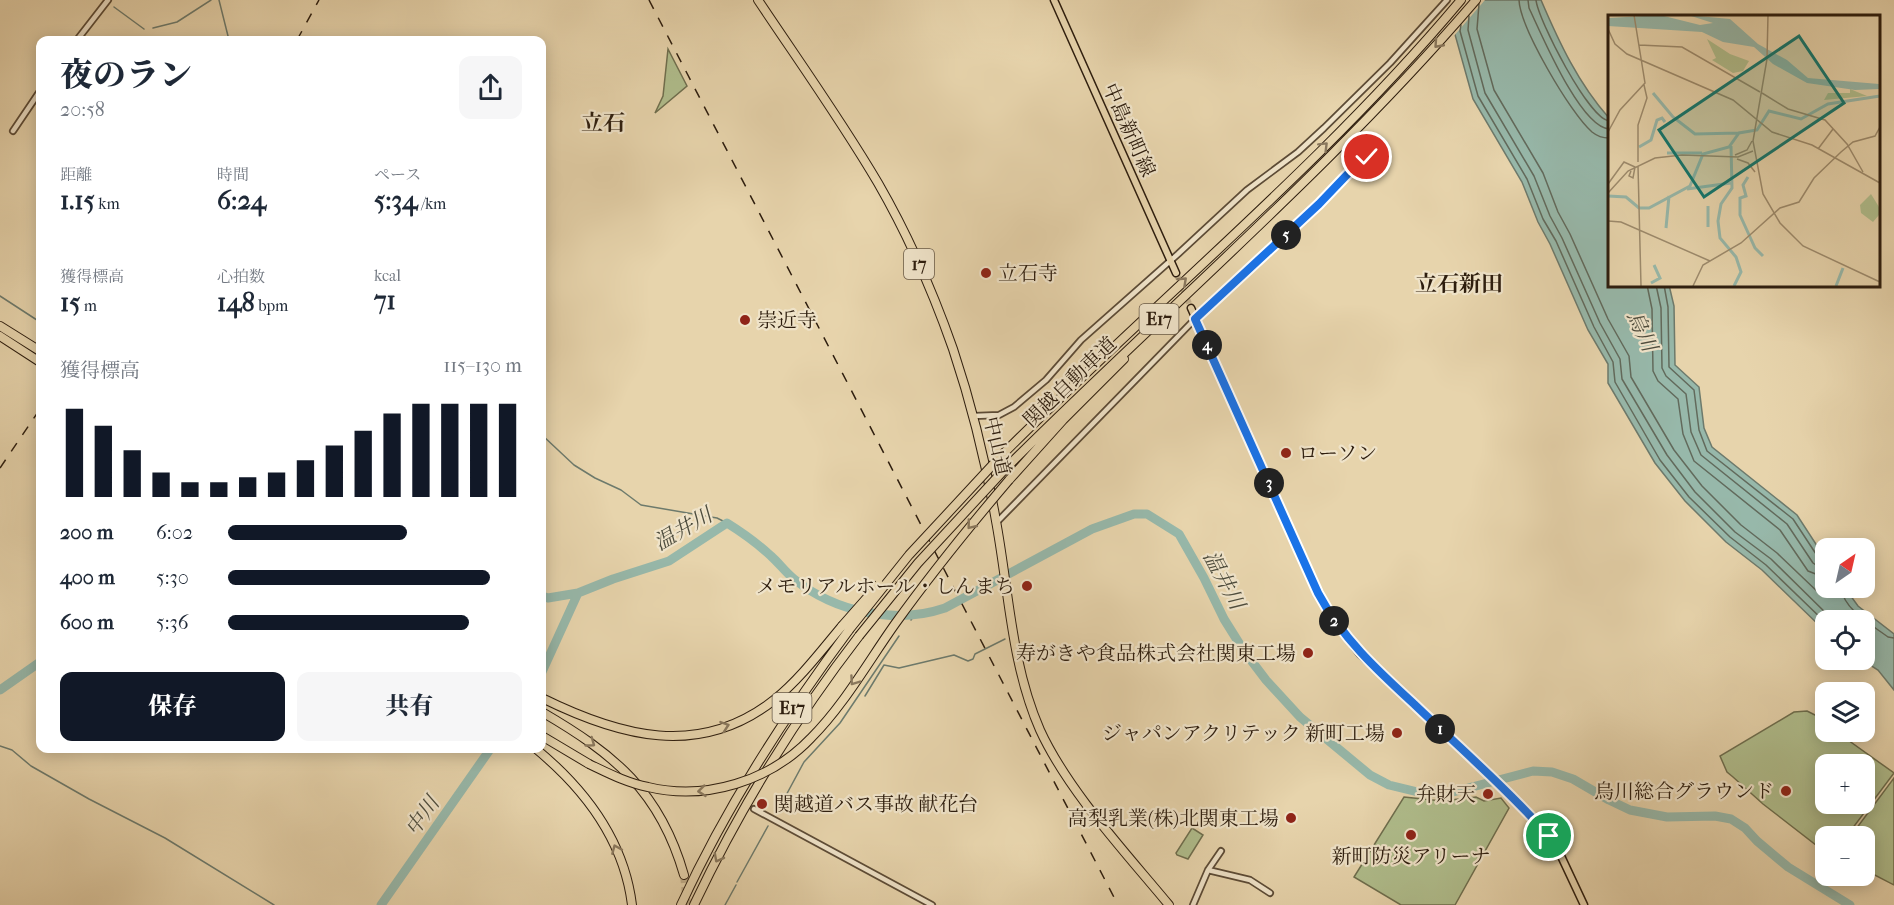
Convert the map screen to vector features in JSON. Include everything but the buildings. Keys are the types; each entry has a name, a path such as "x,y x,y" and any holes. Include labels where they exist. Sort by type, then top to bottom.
{"highway":[{"name":"中山道","path":"758,0 879,185 902,228 942,321 974,416 997,522 1016,647 1033,712 1049,747 1079,794 1169,905"},
{"name":"関越自動車道","path":"846,628 918,541 999,458 1360,110 1461,0"},
{"name":"関越自動車道","path":"694,905 743,811 796,724 859,636 918,563 1060,413 1368,119 1476,0"},
{"path":"546,738 589,764 640,785 687,792 729,786 755,777 797,752 821,727 933,573 1009,480 1091,392 1252,237 1316,171"},
{"path":"0,326 36,348"},
{"path":"0,336 36,359"},
{"path":"546,700 589,720 638,734 668,736 707,732 760,710 794,681 846,628"},
{"name":"E17","path":"681,905 740,790 846,628"},
{"path":"546,715 593,744 634,780 664,822 673,840 684,874"},
{"path":"540,753 573,783 603,823 623,866 632,905"}],"main road":[{"name":"中島新町線","path":"1054,0 1176,273"},
{"path":"1191,308 1318,593 1333,619 1360,654 1535,821 1554,843 1584,905"}],"street":[{"path":"80,36 108,0"},
{"path":"974,416 999,415 1014,407 1049,378 1081,340 1246,190 1298,152 1353,100 1447,0"},
{"path":"14,131 36,97"},
{"path":"997,522 1195,319 1319,204 1363,158 1367,157"},
{"path":"754,809 932,905"},
{"path":"1193,905 1208,870 1221,851"},
{"path":"1208,870 1250,880 1270,893"}],"green space":[{"path":"668,49 687,86 655,113 663,96"},
{"name":"烏川総合グラウンド","path":"1807,711 1815,715 1815,742 1851,742 1868,754 1815,754 1815,814 1863,814 1854,826 1815,826 1815,844 1763,804 1727,772 1720,756 1794,712"},
{"name":"烏川総合グラウンド","path":"1875,759 1894,773 1875,798"},
{"path":"1894,778 1894,885 1875,875 1875,826 1858,826 1867,814 1875,814 1875,803"},
{"path":"1404,797 1442,801 1476,797 1484,801 1501,798 1509,808 1455,905 1401,905 1354,877"},
{"path":"1192,828 1203,835 1188,859 1176,853"}],"water":[{"name":"烏川","path":"1457,0 1541,0 1562,47 1588,91 1608,117 1608,286 1669,286 1674,306 1675,365 1699,387 1704,428 1712,447 1797,515 1815,543 1815,598 1852,598 1863,610 1815,610 1815,621 1762,570 1726,542 1685,501 1655,463 1608,383 1608,364 1588,330 1522,182 1473,99 1454,31"},
{"path":"1875,619 1894,634 1894,690 1875,668"}],"pier":[{"path":"1454,0 1485,0 1453,37 1451,31"}],"waterway":[{"path":"153,28 177,22 211,0"},
{"path":"219,0 228,36"},
{"path":"114,7 144,29"},
{"path":"0,296 36,319"},
{"path":"546,439 574,465 621,490 641,505 717,518 727,523"},
{"name":"温井川","path":"546,597 578,593 669,561 727,523 760,547 794,579 828,600 866,612 886,615 926,613 945,608 1092,529 1134,514 1147,514 1179,534 1224,619 1266,680 1300,717 1370,775 1389,785 1422,793 1453,792 1533,771 1552,772 1573,779 1630,810 1667,817 1715,816 1731,819 1745,828 1788,867 1850,905"},
{"name":"中川","path":"546,663 578,593"},
{"name":"温井川","path":"911,620 914,615"},
{"path":"777,812 804,762 840,723 899,636"},
{"path":"865,696 884,665 899,668 954,655 968,661 973,659 975,654 1005,639"},
{"name":"温井川","path":"0,690 36,665"},
{"path":"0,746 12,750 31,766 89,799 165,838 274,905"},
{"name":"中川","path":"381,905 487,753"},
{"path":"737,882 768,826"},
{"path":"725,905 736,885"}],"tunnel":[{"path":"1176,273 1191,308"},
{"path":"684,875 687,905"}],"railway":[{"path":"299,36 319,0"},
{"path":"649,0 1118,905"},
{"path":"0,468 36,415"}],"place":[{"name":"立石寺","path":"986,273"},
{"name":"崇近寺","path":"745,320"},
{"name":"ローソン","path":"1286,453"},
{"name":"メモリアルホール・しんまち","path":"1027,586"},
{"name":"寿がきや食品株式会社関東工場","path":"1308,653"},
{"name":"ジャパンアクリテック 新町工場","path":"1397,733"},
{"name":"烏川総合グラウンド","path":"1786,791"},
{"name":"弁財天","path":"1488,794"},
{"name":"関越道バス事故 献花台","path":"762,804"},
{"name":"高梨乳業(株)北関東工場","path":"1291,818"},
{"name":"新町防災アリーナ","path":"1411,835"}],"district":[{"name":"立石","path":"603,123"},
{"name":"立石新田","path":"1459,284"}],"route":[{"path":"1367,157 1363,158 1319,204 1195,319 1318,593 1337,626 1360,654 1478,765 1549,836"}]}
